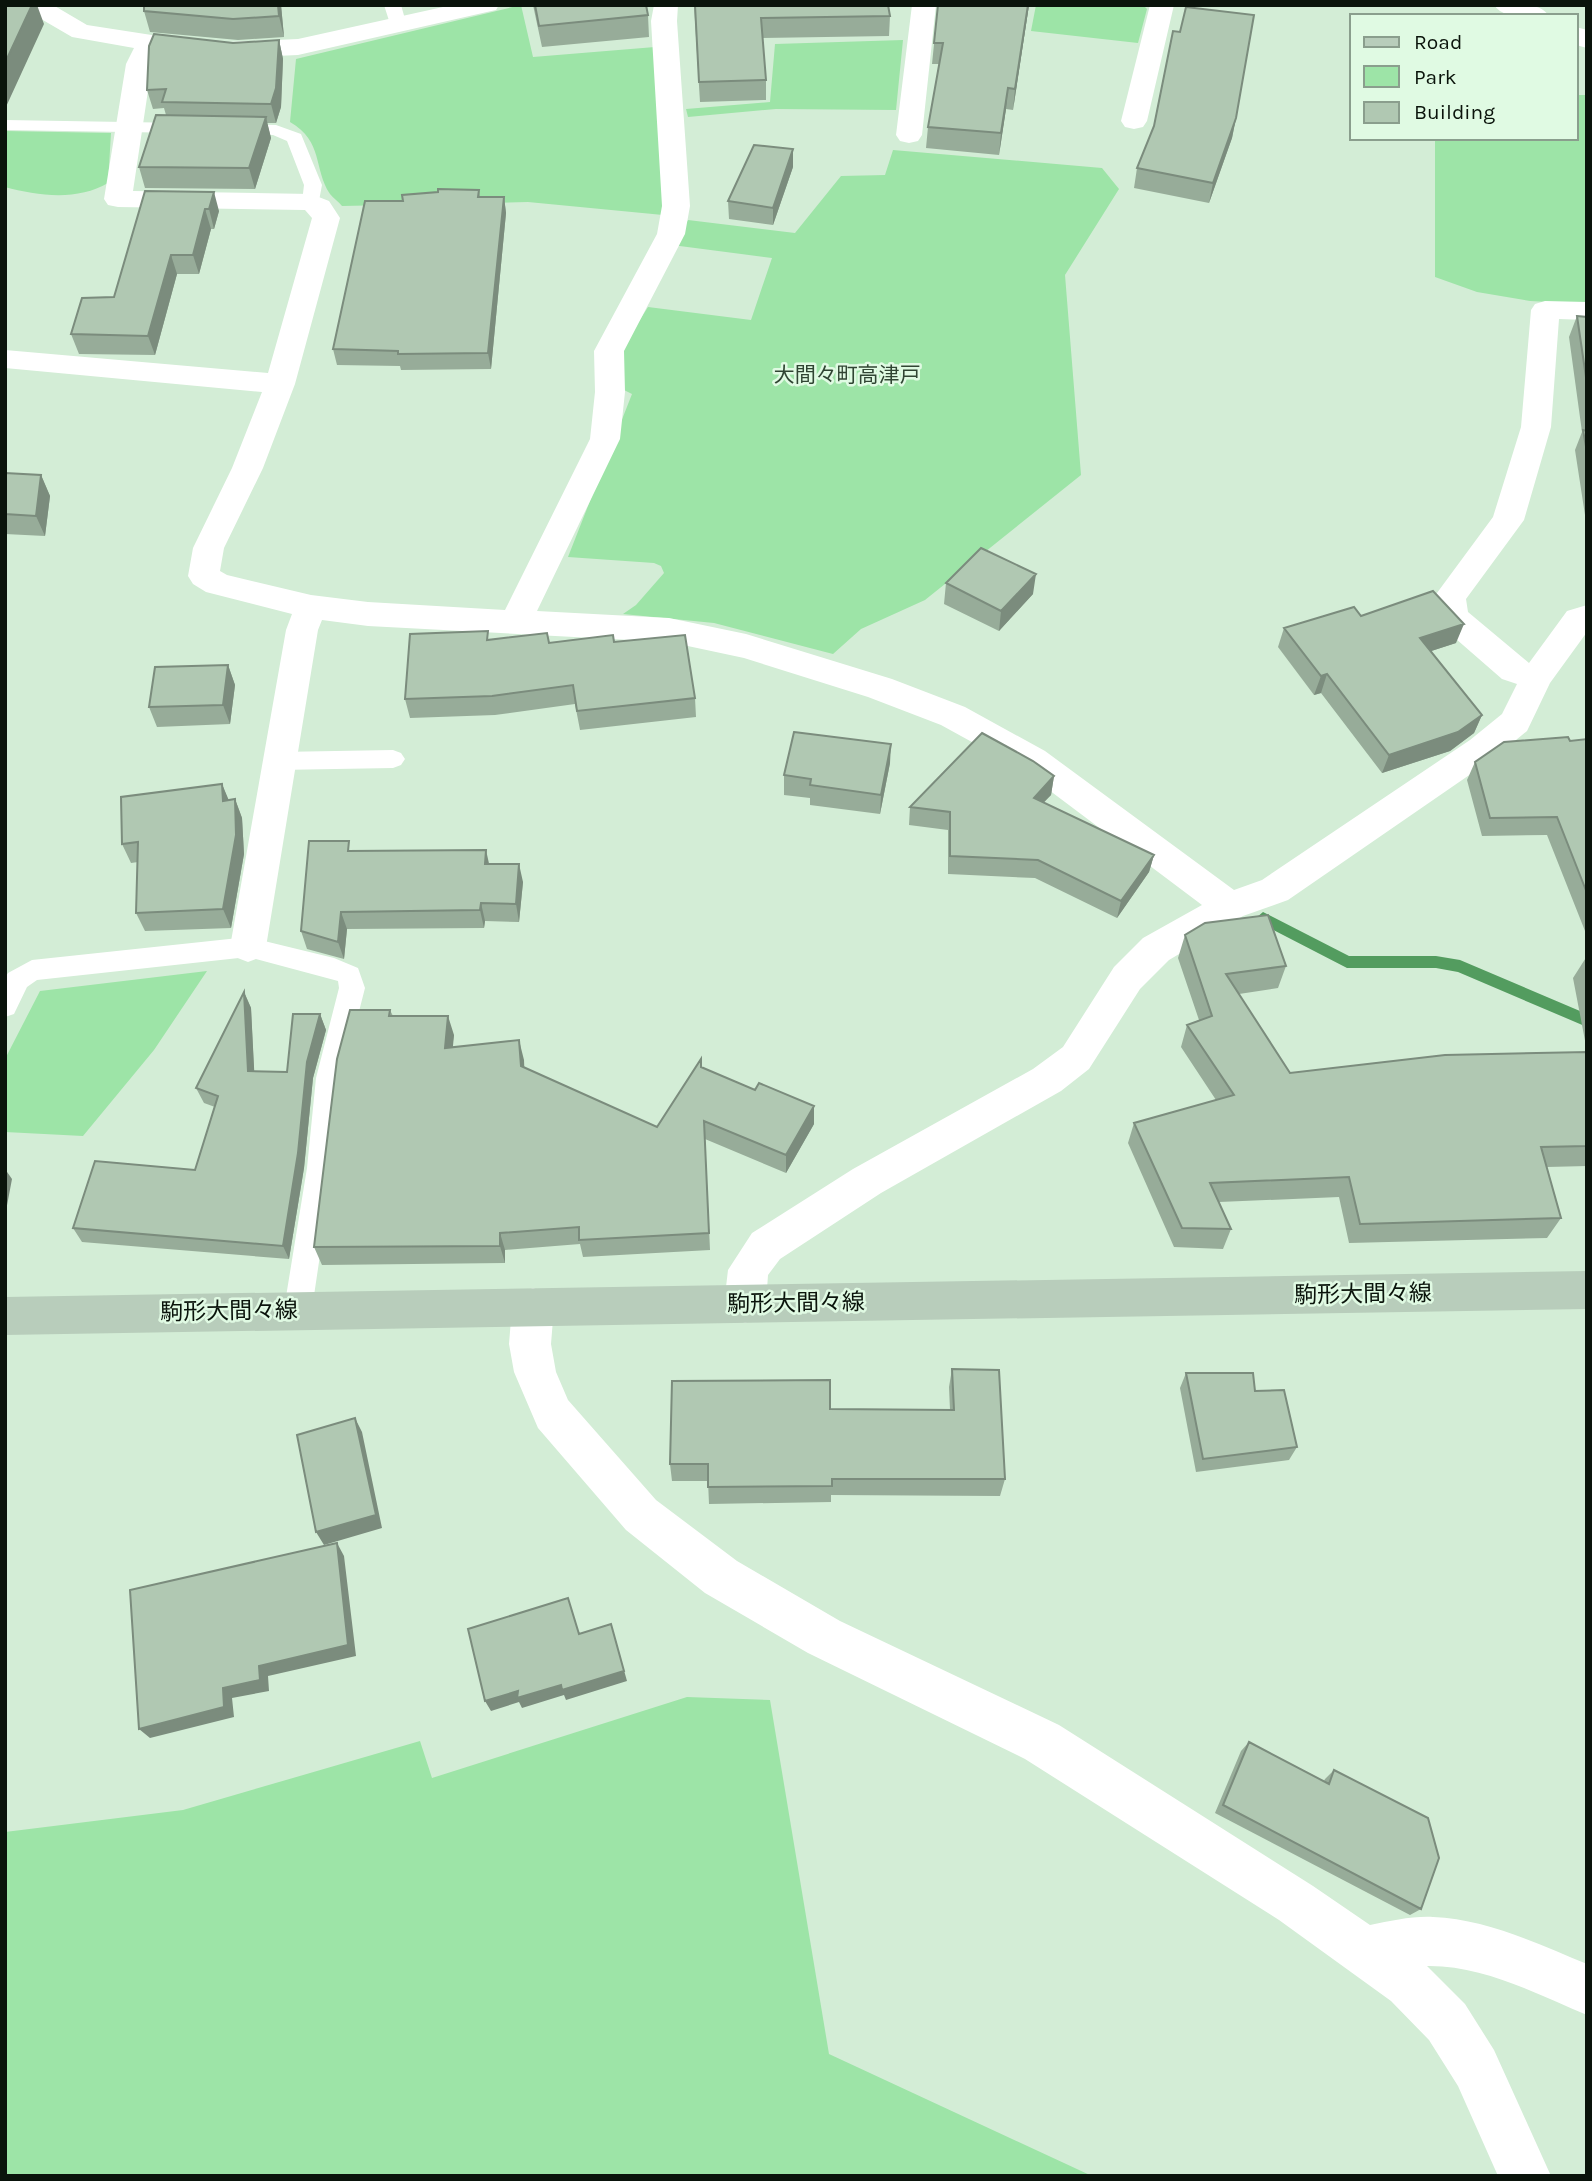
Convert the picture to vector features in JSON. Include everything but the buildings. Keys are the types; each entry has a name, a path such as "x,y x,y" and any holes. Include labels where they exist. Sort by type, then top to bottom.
{"main road":[{"name":"駒形大間々線","path":"5,1315 1587,1290"}],"street":[{"path":"5,9 42,9 81,32 149,43 238,51 288,48 395,16 487,5"},
{"path":"518,621 522,607 605,439 610,392 609,351 671,234 676,206 666,5"},
{"path":"909,135 924,5"},
{"path":"1134,121 1161,5"},
{"path":"1506,5 1531,14"},
{"path":"149,43 139,64 118,199 311,202 319,207 326,218 280,384 242,481 203,566 204,576 217,584 311,607 368,614 669,630 746,646 880,688 954,716 1033,760 1230,906"},
{"path":"1536,678 1514,670 1452,617 1450,597 1508,520 1536,427 1545,310 1587,311"},
{"path":"5,359 280,384"},
{"path":"248,947 302,630 311,607"},
{"path":"745,1304 748,1270 766,1246 867,1181 1047,1080 1076,1058 1127,978 1156,949 1230,906 1275,890 1482,749 1515,722 1536,678 1578,620 1587,617"},
{"path":"533,1307 530,1345 535,1372 553,1414 641,1515 721,1577 824,1637 1042,1742 1176,1825 1409,1983 1447,2022 1476,2068 1525,2176"},
{"path":"1365,1951 1416,1941 1463,1946 1544,1970 1587,1990"}],"lane":[{"path":"5,125 276,130 295,138 313,185 311,202"},
{"path":"278,761 393,759"},
{"path":"5,1007 17,980 32,970 248,947 334,968 349,975 352,988 329,1078 320,1168 298,1310"}],"green space":[{"path":"521,5 533,57 655,47 663,215 528,202 342,206 330,194 325,184 308,138 290,122 296,59"},
{"path":"1036,5 1143,5 1147,9 1138,43 1031,31"},
{"path":"903,40 896,110 776,109 688,117 686,109 770,102 775,44"},
{"path":"1578,95 1587,95 1587,304 1530,301 1477,292 1435,277 1435,140 1578,140"},
{"path":"5,131 111,133 108,183 71,195 31,193 5,187"},
{"path":"893,150 1102,168 1119,189 1065,275 1081,475 925,600 861,629 833,654 714,623 623,614 636,605 664,573 661,566 654,563 568,557 632,394 622,389 617,356 648,307 751,320 772,258 672,245 688,220 795,233 841,176 885,175"},
{"path":"207,971 154,1050 83,1136 5,1132 5,1059 40,991"},
{"path":"687,1697 770,1700 829,2054 1092,2176 5,2176 5,1832 183,1810 420,1741 432,1778"}],"waterway":[{"path":"1263,918 1347,962 1436,962 1460,966 1587,1021"}],"district":[{"name":"大間々町高津戸","path":"847,375"}]}
